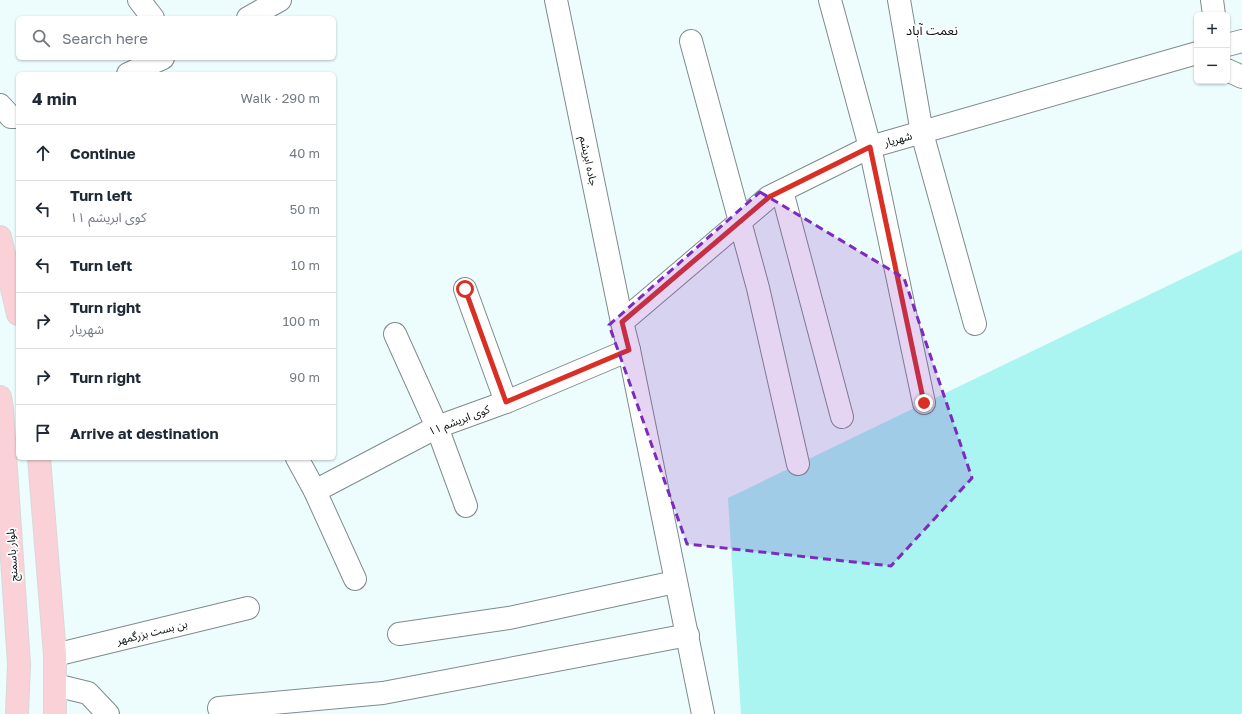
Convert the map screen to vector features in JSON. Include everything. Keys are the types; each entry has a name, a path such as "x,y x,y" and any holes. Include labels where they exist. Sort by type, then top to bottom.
{"main road":[{"path":"0,237 16,305"},
{"name":"بلوار باسمنج","path":"0,397 19,664 17,714"},
{"path":"39,460 55,656 55,714"}],"street":[{"path":"139,0 151,16"},
{"path":"252,16 280,0"},
{"name":"جاده ابریشم","path":"556,0 629,350 675,582 688,635 703,714"},
{"path":"830,0 870,147 924,403"},
{"path":"899,0 922,133 975,324"},
{"path":"1212,0 1214,12"},
{"path":"691,41 758,288 798,464"},
{"path":"1230,44 1242,41"},
{"name":"شهریار","path":"622,322 769,197 870,147 1194,55"},
{"path":"132,72 159,60"},
{"path":"1230,71 1242,77"},
{"path":"0,105 11,117 16,117"},
{"path":"782,191 842,417"},
{"path":"465,289 506,402"},
{"path":"395,334 437,427 466,506"},
{"name":"کوی ابریشم ۱۱","path":"315,491 437,427 506,402 629,350"},
{"path":"298,460 315,491 355,578"},
{"path":"399,634 508,618 675,582"},
{"name":"بن بست بزرگمهر","path":"55,656 248,608"},
{"path":"221,714 219,708 383,693 688,635"},
{"path":"55,685 88,693 108,714"}],"highlighted area":[{"path":"760,192 904,278 972,478 891,566 687,544 609,325"}],"shaded area":[{"path":"1242,250 1242,714 741,714 728,498"}],"district":[{"name":"نعمت آباد","path":"932,30"}],"route":[{"path":"465,289 506,402 629,350 622,322 769,197 870,147 924,403"}]}
